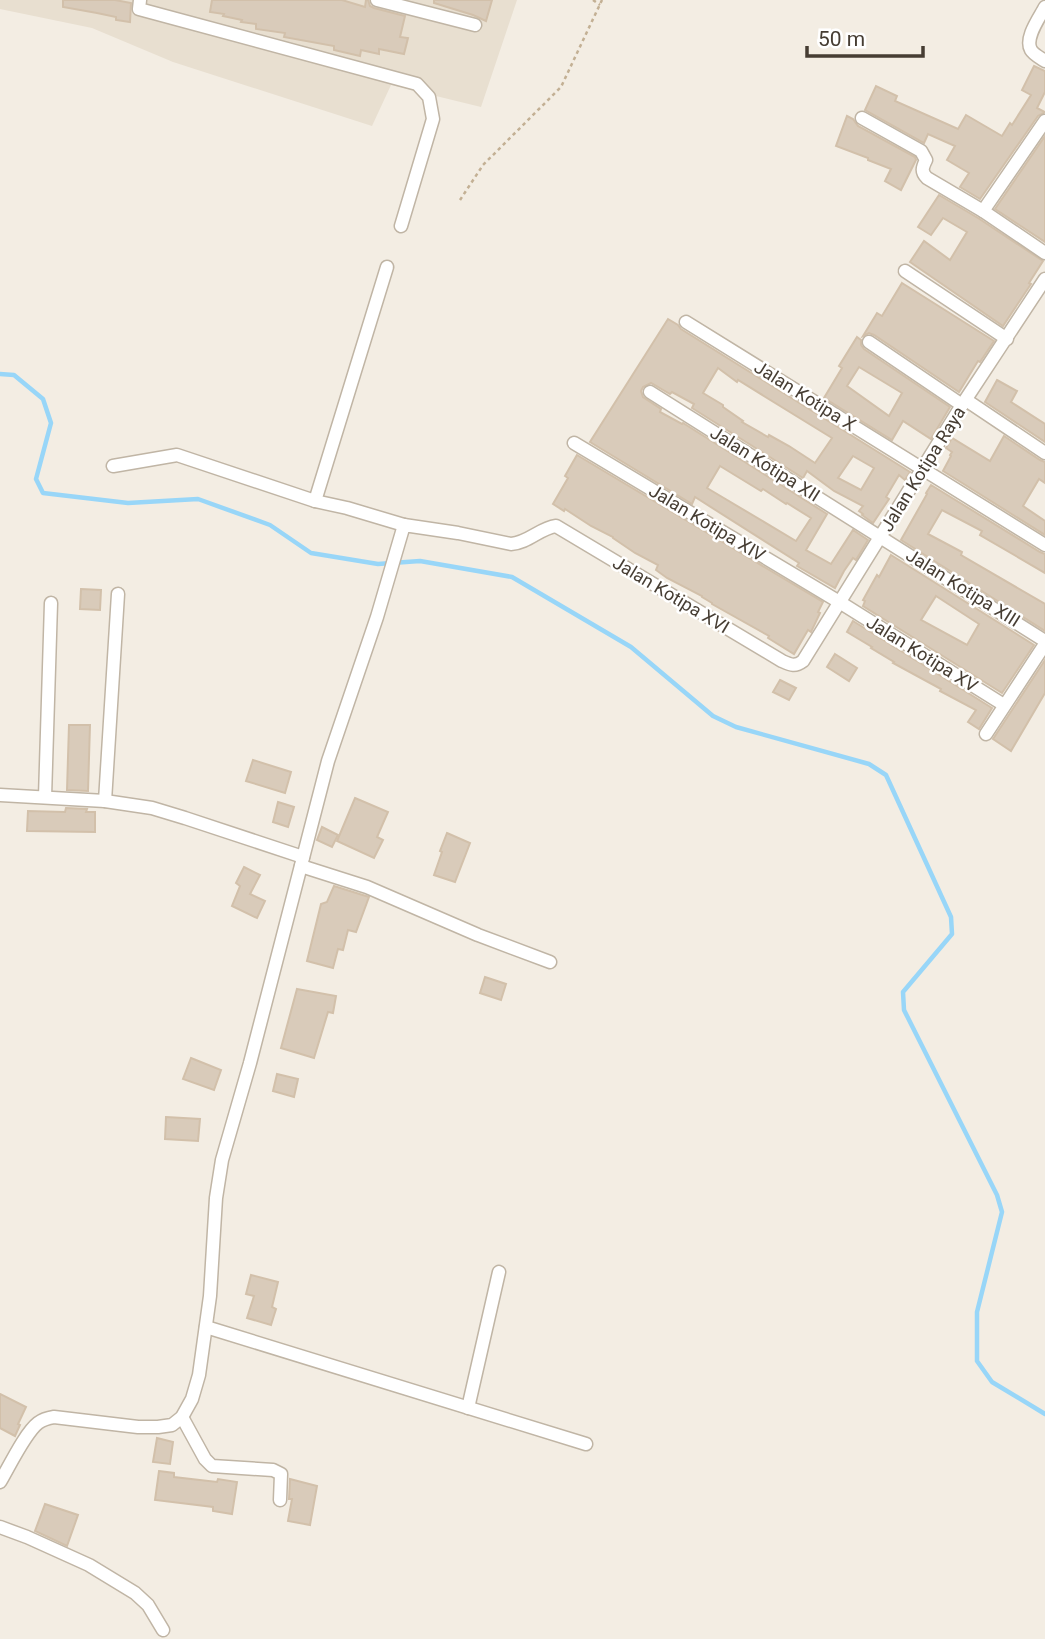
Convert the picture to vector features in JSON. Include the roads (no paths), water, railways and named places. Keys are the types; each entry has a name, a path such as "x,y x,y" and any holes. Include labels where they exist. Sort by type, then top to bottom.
{"street":[{"path":"377,0 475,25"},
{"path":"139,4 417,84 429,97 433,118 401,226"},
{"path":"1045,6 1031,36 1030,48 1045,61"},
{"path":"862,118 921,150 926,160 922,172 928,178 1045,253"},
{"path":"983,211 1045,121"},
{"path":"315,501 387,267"},
{"path":"905,271 1007,339"},
{"name":"Jalan Kotipa Raya","path":"803,661 1045,279"},
{"name":"Jalan Kotipa X","path":"686,322 1045,545"},
{"path":"869,342 1045,453"},
{"name":"Jalan Kotipa XII","path":"650,392 880,536"},
{"name":"Jalan Kotipa XIV","path":"574,443 841,603"},
{"name":"Jalan Kotipa XVI","path":"113,466 177,455 315,501 404,525 511,544 519,544 551,526 562,528 782,661 794,666 803,661"},
{"path":"0,1482 5,1466 37,1423 54,1417 138,1427 172,1425 182,1417 192,1399 199,1375 210,1296 216,1198 222,1160 250,1063 328,761 377,617 404,525"},
{"name":"Jalan Kotipa XIII","path":"880,536 1045,642"},
{"path":"106,801 118,594"},
{"path":"45,797 51,603"},
{"name":"Jalan Kotipa XV","path":"841,603 1004,705"},
{"path":"986,734 1045,642"},
{"path":"0,794 106,801 152,808 302,861 478,935 550,962"},
{"path":"468,1408 499,1272"},
{"path":"206,1327 586,1444"},
{"path":"182,1417 205,1459 212,1466 272,1469 281,1474 280,1500"},
{"path":"0,1527 89,1565 135,1593 148,1605 163,1630"}],"waterway":[{"path":"0,374 14,375 43,399 51,423 36,479 43,493 128,503 198,499 270,525 311,553 378,564 420,561 512,577 631,647 713,716 736,727 869,764 886,775 951,917 952,934 903,992 904,1010 997,1195 1002,1212 977,1312 977,1361 992,1382 1045,1414"}]}
